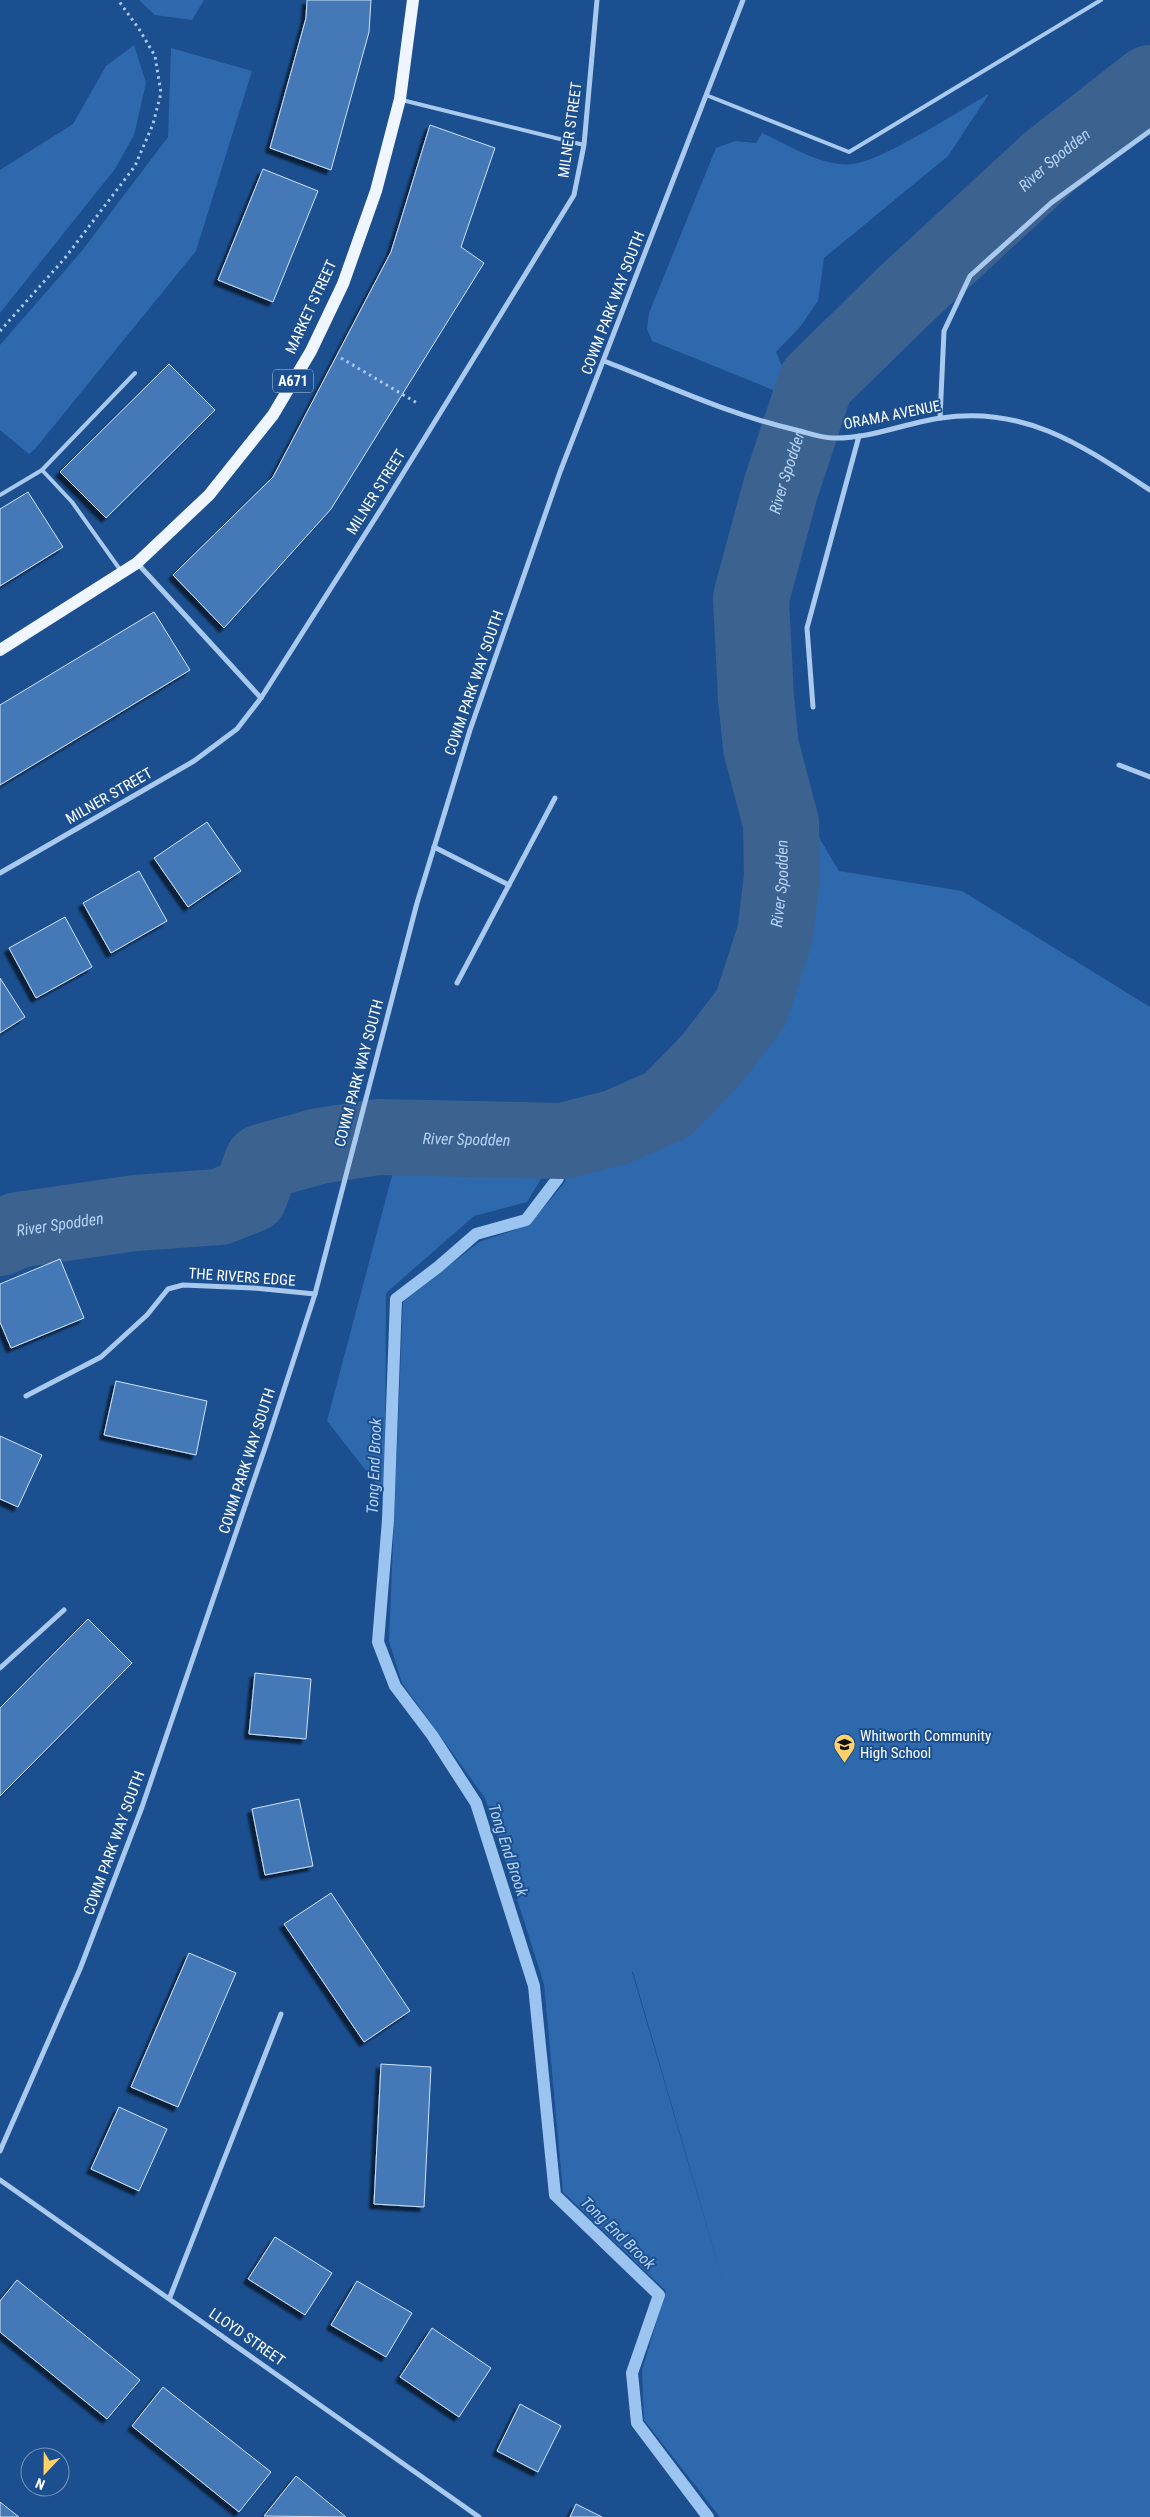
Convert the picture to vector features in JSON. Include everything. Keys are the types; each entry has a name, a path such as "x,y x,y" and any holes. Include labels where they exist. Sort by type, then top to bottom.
{"main road":[{"name":"MARKET STREET","path":"0,650 137,563 209,495 273,415 314,343 343,284 376,191 400,99 413,0"}],"street":[{"name":"MILNER STREET","path":"0,873 194,761 237,729 261,698 574,195 584,144 597,0"},
{"name":"COWM PARK WAY SOUTH","path":"0,2150 80,1968 142,1807 267,1442 314,1294 434,847 470,730 560,472 743,0"},
{"path":"940,418 944,331 970,276 1051,203 1150,131"},
{"name":"ORAMA AVENUE","path":"604,361 765,423 832,438 859,436 940,418 976,414 1034,424 1084,447 1150,490"},
{"path":"813,707 807,628 859,436"},
{"path":"137,563 261,698"},
{"path":"1120,765 1150,778"},
{"path":"458,983 556,798"},
{"path":"434,847 509,886"},
{"name":"THE RIVERS EDGE","path":"26,1396 101,1357 147,1315 168,1289 183,1285 252,1288 314,1294"},
{"path":"0,1668 64,1610"},
{"path":"170,2298 281,2014"},
{"name":"LLOYD STREET","path":"0,2180 479,2517"}],"lane":[{"path":"706,95 849,152 1101,0"},
{"path":"400,99 584,144"},
{"path":"0,495 42,470 135,373"},
{"path":"42,470 72,502 122,573"}],"path":[{"path":"0,331 65,258 136,166 152,124 161,93 155,56 140,29 118,0"},
{"path":"314,343 438,415"}],"shaded area":[{"path":"139,0 204,0 192,20 155,15"},
{"path":"134,45 146,83 134,135 115,169 0,313 0,170 73,124 106,66"},
{"path":"171,48 252,71 196,251 29,454 0,430 0,345 81,252 168,137"},
{"path":"989,94 948,156 824,258 818,301 800,327 776,352 789,382 783,394 652,341 647,329 649,313 716,148 735,141 756,143 762,133 817,159 840,164 852,164 865,161 900,145"},
{"name":"Whitworth Community High School","path":"803,811 839,871 962,891 1150,1007 1150,2517 720,2517 644,2420 642,2370 666,2291 563,2192 544,1984 485,1798 402,1683 389,1641 403,1302 479,1242 529,1225 565,1182 569,1154 665,1120 688,1101 764,1020 789,957 800,866","holes":["632,1972 633,1972 727,2295"]},
{"path":"398,1153 534,1154 551,1162 527,1202 474,1216 386,1293 385,1495 327,1421"}],"building":[{"path":"307,0 371,0 369,32 331,170 270,148 306,18"},
{"path":"430,125 495,148 461,247 484,263 331,509 224,628 173,575 273,477 391,252"},
{"path":"263,169 318,191 273,302 218,280"},
{"path":"169,364 215,410 106,518 60,472"},
{"path":"28,492 63,547 0,586 0,509"},
{"path":"154,612 190,670 0,785 0,705"},
{"path":"207,822 241,871 188,907 154,858"},
{"path":"139,871 167,921 111,953 83,903"},
{"path":"65,917 92,967 36,998 9,948"},
{"path":"0,978 25,1017 0,1033"},
{"path":"60,1259 84,1318 11,1348 0,1322 0,1284"},
{"path":"116,1381 207,1401 196,1455 104,1435"},
{"path":"0,1436 42,1455 18,1507 0,1499"},
{"path":"88,1619 132,1663 0,1796 0,1708"},
{"path":"255,1673 311,1679 306,1739 249,1734"},
{"path":"299,1799 313,1866 265,1875 252,1809"},
{"path":"331,1893 410,2011 364,2042 284,1924"},
{"path":"189,1953 236,1973 178,2107 131,2087"},
{"path":"381,2064 431,2067 424,2207 374,2204"},
{"path":"119,2107 167,2129 139,2191 91,2169"},
{"path":"275,2237 332,2273 305,2315 248,2279"},
{"path":"17,2280 140,2380 107,2419 0,2332 0,2301"},
{"path":"357,2281 412,2313 386,2357 331,2325"},
{"path":"432,2328 491,2368 459,2417 400,2377"},
{"path":"163,2387 271,2472 239,2512 132,2426"},
{"path":"520,2404 561,2426 538,2472 497,2451"},
{"path":"296,2476 346,2517 264,2516"},
{"path":"0,2502 19,2517 0,2517"},
{"path":"576,2504 602,2517 570,2517"}],"waterway":[{"name":"River Spodden","path":"0,1238 18,1230 135,1213 219,1207 250,1195 262,1162 319,1146 378,1137 563,1141 617,1127 667,1105 711,1060 751,1008 775,934 782,877 781,823 761,747 756,698 751,598 781,487 816,382 907,293 1049,162 1150,83"},
{"name":"Tong End Brook","path":"563,1141 558,1178 526,1220 476,1234 438,1267 396,1299 388,1520 378,1642 395,1686 432,1735 476,1803 534,1986 555,2195 659,2295 632,2373 637,2423 708,2517"}],"place":[{"name":"Whitworth Community High School","path":"844,1764"}]}
